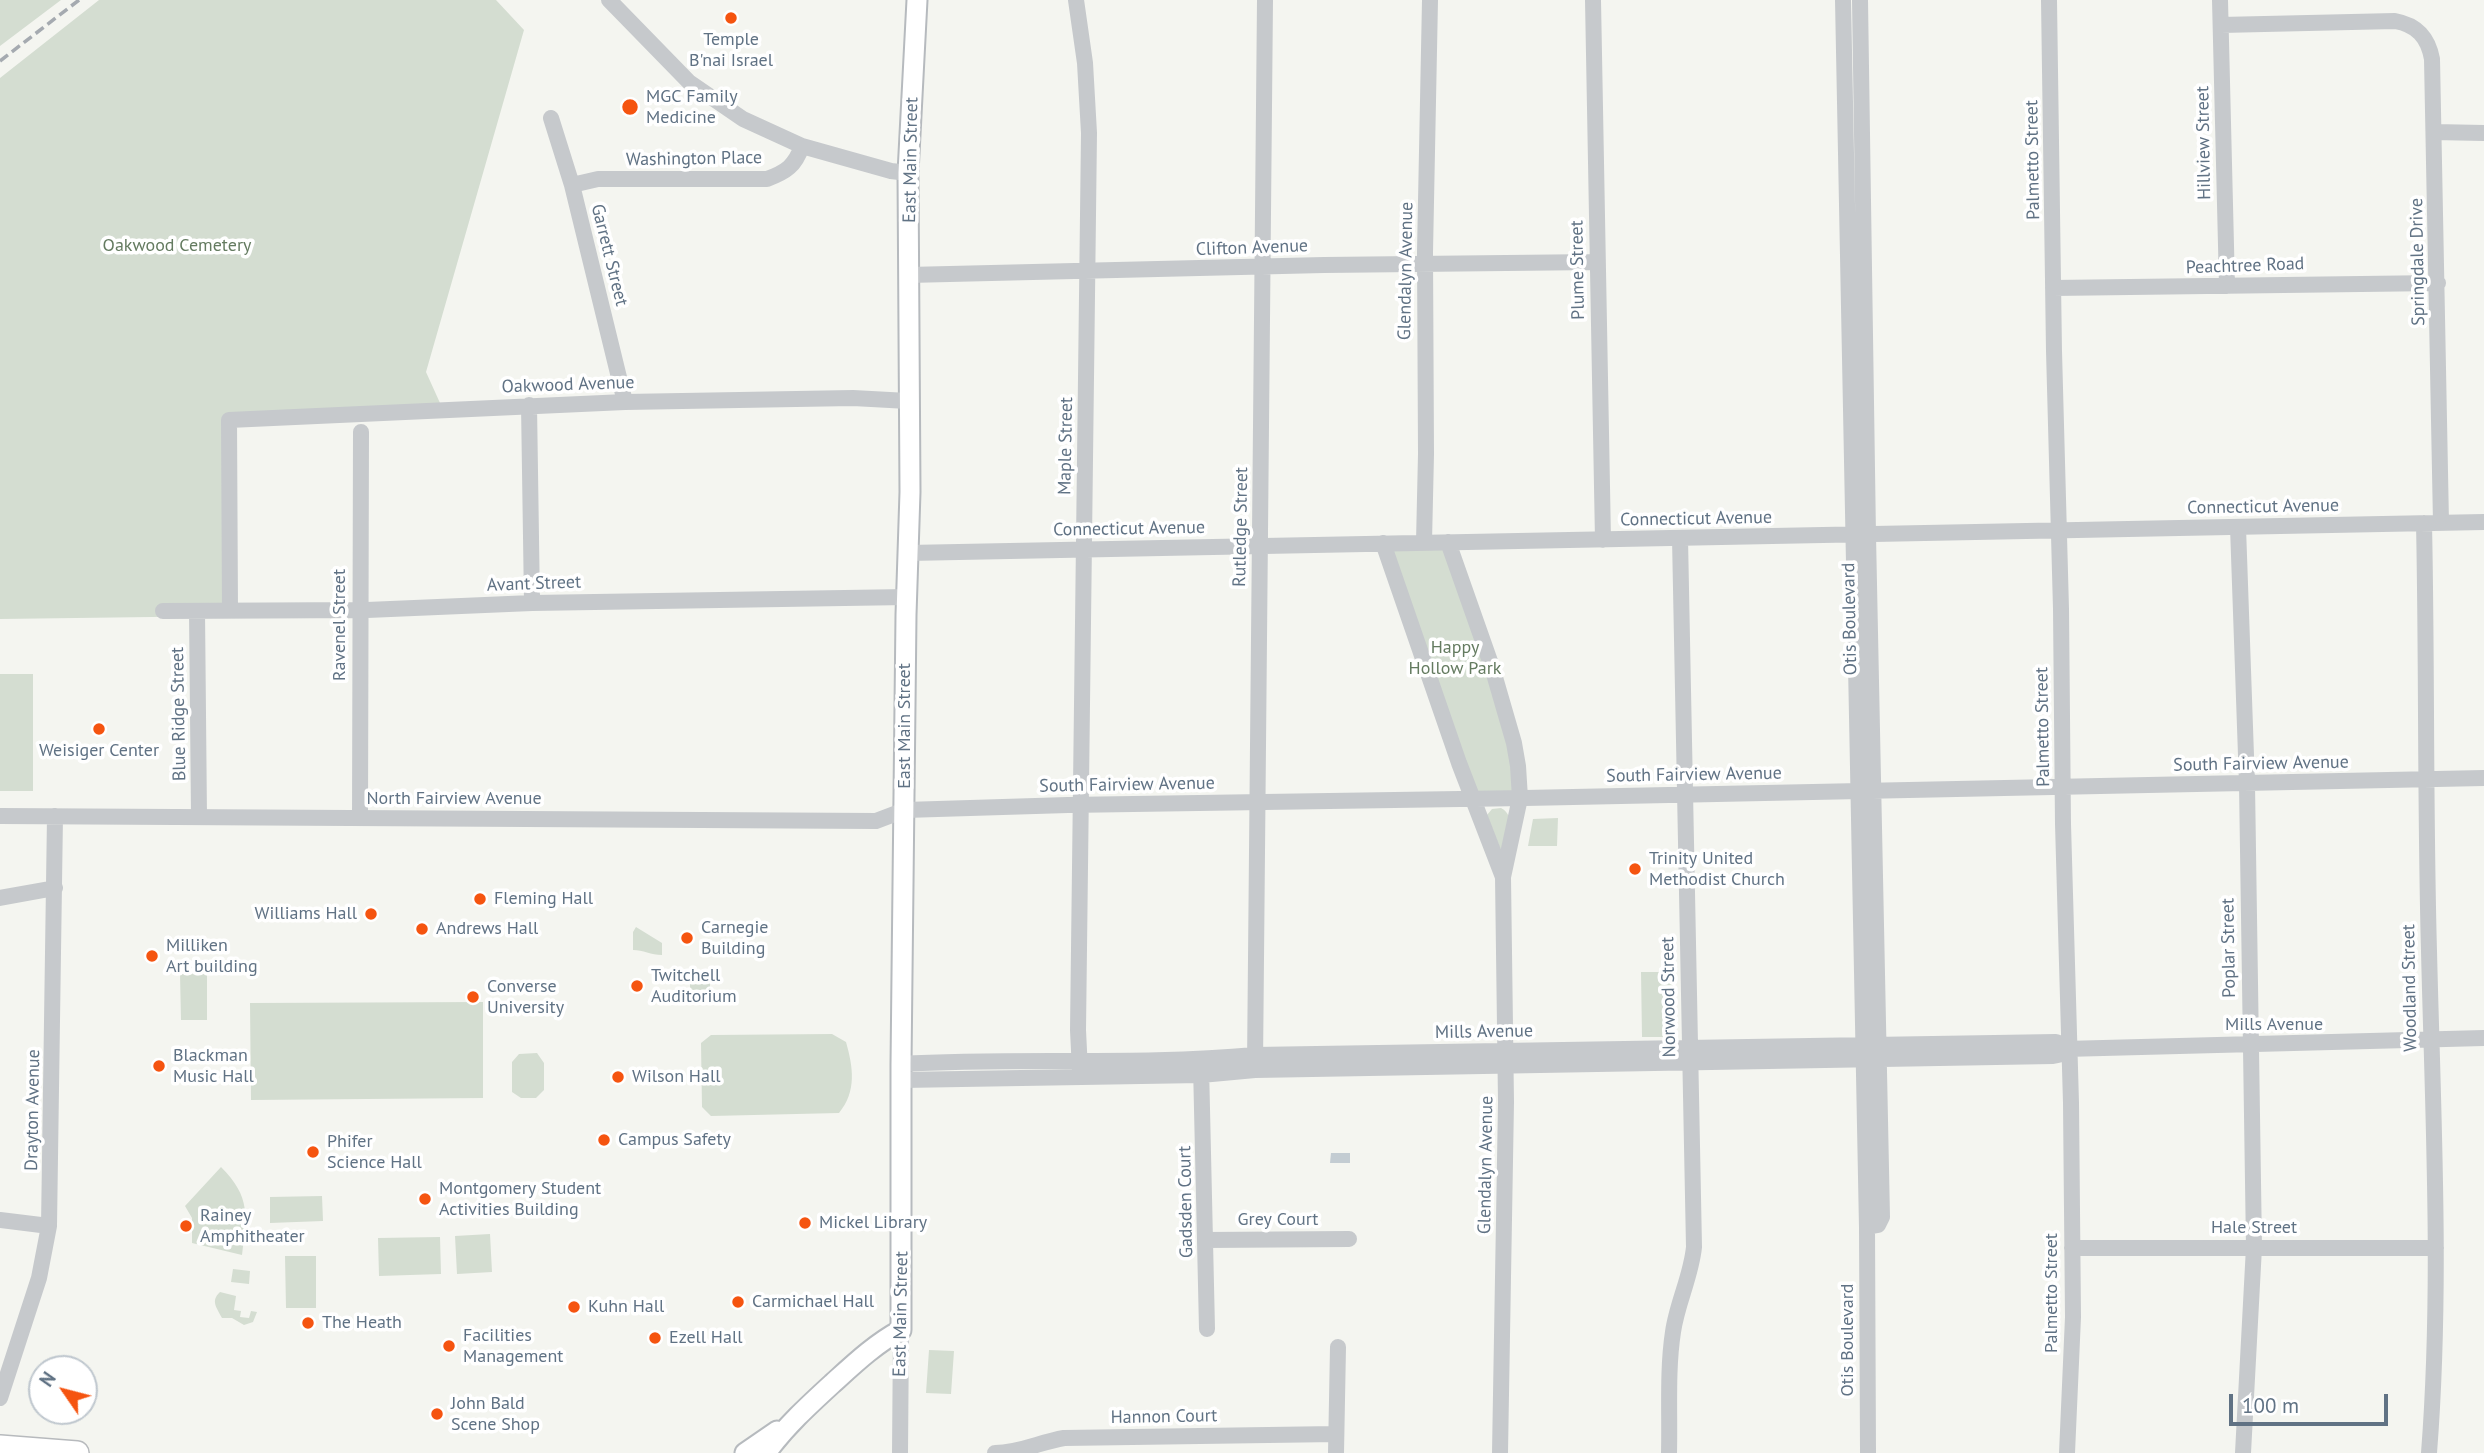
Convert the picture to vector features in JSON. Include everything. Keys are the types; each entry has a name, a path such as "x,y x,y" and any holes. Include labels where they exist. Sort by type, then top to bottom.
{"highway":[{"path":"0,1447 77,1453"}],"main road":[{"name":"East Main Street","path":"901,1330 901,1072 908,553 908,173 917,0"},
{"path":"745,1453 787,1425 878,1342 901,1330"},
{"path":"766,1453 787,1425"}],"street":[{"path":"609,0 654,48 702,92 743,119 802,146 891,171 908,173"},
{"name":"Maple Street","path":"1076,0 1088,98 1080,1068"},
{"name":"Rutledge Street","path":"1255,1063 1265,0"},
{"name":"Glendalyn Avenue","path":"1424,542 1430,0"},
{"name":"Plume Street","path":"1593,0 1603,540"},
{"name":"Otis Boulevard","path":"1843,0 1860,535 1871,1051 1882,1217 1878,1225 1867,1227 1868,1453"},
{"name":"Otis Boulevard","path":"1860,0 1860,535"},
{"name":"Palmetto Street","path":"2049,0 2073,1317 2067,1453"},
{"name":"Hillview Street","path":"2220,0 2227,286"},
{"name":"Springdale Drive","path":"2221,25 2395,21 2407,23 2426,38 2430,49 2438,283 2432,523"},
{"name":"Garrett Street","path":"551,118 572,185 625,402"},
{"path":"2434,132 2484,132"},
{"name":"Washington Place","path":"572,185 597,179 767,179 786,172 794,165 802,146"},
{"name":"Clifton Avenue","path":"908,275 1597,262"},
{"name":"Peachtree Road","path":"2053,288 2438,283"},
{"name":"Oakwood Avenue","path":"230,610 229,420 625,402 853,398 908,401"},
{"path":"529,405 533,603"},
{"name":"Ravenel Street","path":"360,818 361,432"},
{"name":"Connecticut Avenue","path":"908,553 2484,522"},
{"name":"Woodland Street","path":"2429,1453 2436,1248 2426,780 2432,523"},
{"name":"Poplar Street","path":"2238,527 2247,784 2254,1247 2242,1453"},
{"name":"Norwood Street","path":"1669,1453 1672,1340 1694,1247 1679,538"},
{"name":"Glendalyn Avenue","path":"1448,542 1492,667 1514,743 1520,798 1503,877 1506,1058 1500,1453"},
{"name":"Glendalyn Avenue","path":"1383,543 1472,799 1503,877"},
{"name":"Avant Street","path":"163,611 359,610 533,603 906,597"},
{"name":"Blue Ridge Street","path":"197,611 199,817"},
{"name":"South Fairview Avenue","path":"905,810 2484,778"},
{"name":"North Fairview Avenue","path":"0,816 876,821 905,810"},
{"name":"Drayton Avenue","path":"0,1398 39,1278 49,1226 55,816"},
{"path":"0,898 55,888"},
{"name":"Mills Avenue","path":"901,1072 1871,1051 2053,1056 2067,1049 2484,1038"},
{"name":"Gadsden Court","path":"1201,1067 1207,1329"},
{"path":"0,1220 49,1226"},
{"name":"Grey Court","path":"1206,1240 1349,1239"},
{"name":"Hale Street","path":"2072,1248 2436,1248"},
{"name":"East Main Street","path":"900,1453 901,1330"},
{"path":"1336,1453 1338,1347"},
{"name":"Hannon Court","path":"995,1453 1021,1451 1064,1438 1336,1434"}],"green space":[{"path":"0,0 61,0 0,46"},
{"name":"Oakwood Cemetery","path":"99,0 496,0 524,30 426,372 440,403 225,416 228,616 0,619 0,78"},
{"name":"Happy Hollow Park","path":"1448,542 1492,667 1520,798 1472,799 1383,543"},
{"path":"0,674 33,674 33,791 0,791"},
{"path":"1501,808 1509,817 1510,823 1503,856 1487,815 1492,809"},
{"path":"1558,818 1557,846 1528,846 1533,819"},
{"path":"636,927 662,943 662,955 633,950 633,932"},
{"path":"1641,972 1673,972 1674,1037 1642,1037"},
{"path":"207,973 207,1020 181,1020 180,974"},
{"path":"690,976 710,976 710,996 690,997"},
{"path":"483,1002 483,1098 251,1100 250,1003"},
{"path":"832,1034 846,1042 852,1070 849,1096 839,1113 711,1116 702,1107 701,1043 711,1035"},
{"path":"537,1053 544,1063 544,1090 536,1098 521,1098 512,1092 512,1062 519,1054"},
{"path":"221,1167 238,1188 245,1208 242,1255 192,1243 192,1218 185,1206"},
{"path":"322,1196 323,1221 270,1223 270,1197"},
{"path":"490,1234 492,1272 457,1274 455,1236"},
{"path":"440,1237 441,1274 379,1276 378,1238"},
{"path":"285,1256 316,1256 316,1308 286,1308"},
{"path":"233,1269 250,1271 249,1284 231,1282"},
{"path":"220,1292 236,1296 234,1310 241,1311 240,1317 249,1318 251,1311 257,1312 253,1322 244,1325 232,1318 222,1318 215,1302"},
{"path":"929,1350 954,1351 951,1394 926,1393"}],"shaded area":[{"path":"1331,1153 1350,1153 1350,1163 1330,1163"}],"railway":[{"path":"0,61 79,0"}],"place":[{"name":"Temple B'nai Israel","path":"731,18"},
{"name":"MGC Family Medicine","path":"630,107"},
{"name":"Weisiger Center","path":"99,729"},
{"name":"Trinity United Methodist Church","path":"1635,869"},
{"name":"Fleming Hall","path":"480,899"},
{"name":"Williams Hall","path":"371,914"},
{"name":"Andrews Hall","path":"422,929"},
{"name":"Carnegie Building","path":"687,938"},
{"name":"Milliken Art building","path":"152,956"},
{"name":"Twitchell Auditorium","path":"637,986"},
{"name":"Converse University","path":"473,997"},
{"name":"Blackman Music Hall","path":"159,1066"},
{"name":"Wilson Hall","path":"618,1077"},
{"name":"Campus Safety","path":"604,1140"},
{"name":"Phifer Science Hall","path":"313,1152"},
{"name":"Montgomery Student Activities Building","path":"425,1199"},
{"name":"Mickel Library","path":"805,1223"},
{"name":"Rainey Amphitheater","path":"186,1226"},
{"name":"Carmichael Hall","path":"738,1302"},
{"name":"Kuhn Hall","path":"574,1307"},
{"name":"The Heath","path":"308,1323"},
{"name":"Ezell Hall","path":"655,1338"},
{"name":"Facilities Management","path":"449,1346"},
{"name":"John Bald Scene Shop","path":"437,1414"}]}
